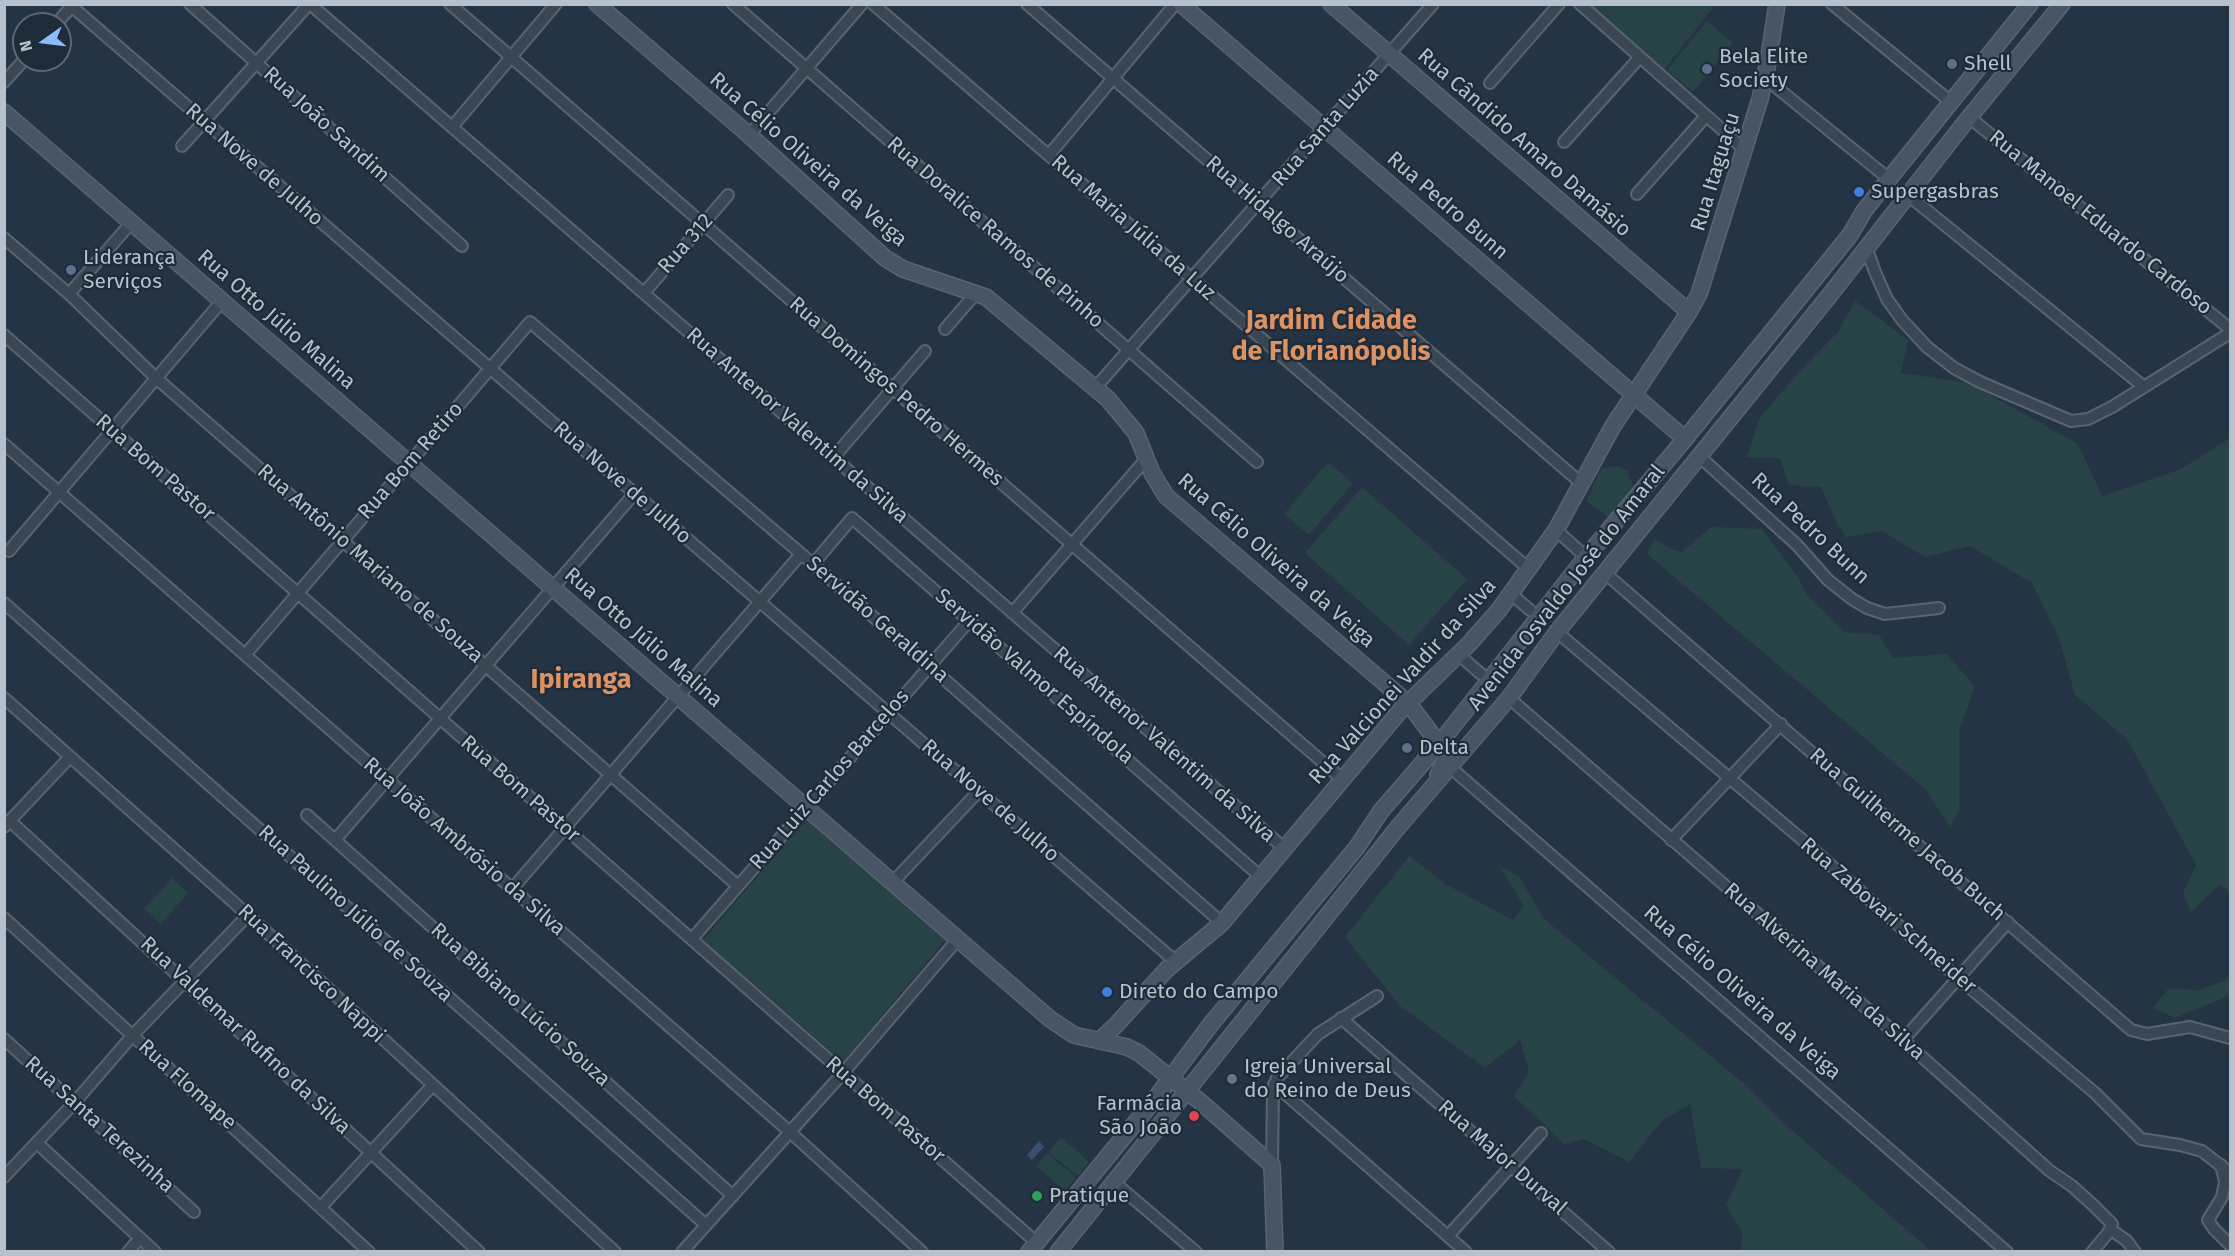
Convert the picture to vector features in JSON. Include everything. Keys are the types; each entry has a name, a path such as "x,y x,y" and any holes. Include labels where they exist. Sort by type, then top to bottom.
{"main road":[{"name":"Rua Célio Oliveira da Veiga","path":"597,4 892,263 915,273 977,292 994,303 1095,388 1137,433 1155,481 1167,496 1408,705 1439,744"},
{"name":"Rua Pedro Bunn","path":"1181,4 1685,439"},
{"name":"Rua Cândido Amaro Damásio","path":"1332,4 1689,312"},
{"name":"Rua Itaguaçu","path":"1689,312 1703,284 1765,78 1777,4"},
{"name":"Avenida Osvaldo José do Amaral","path":"1036,1248 1211,1024 1357,847 1381,811 1439,744 1586,557 1850,235 1864,211 2030,4"},
{"name":"Avenida Osvaldo José do Amaral","path":"1064,1249 1171,1110 1430,790 1509,698 1557,632 2062,4"},
{"name":"Rua Otto Júlio Malina","path":"4,112 1059,1026 1081,1037 1127,1047 1151,1062 1272,1165"},
{"path":"1894,212 1902,194 1920,172 1921,165 1918,160 1907,157"},
{"path":"1829,296 1816,293 1816,285 1840,256 1850,235"},
{"name":"Rua Valcionei Valdir da Silva","path":"1099,1041 1175,962 1221,922 1400,711 1458,654 1511,594 1556,530 1613,426 1689,312"},
{"path":"1509,698 1531,658 1529,651 1525,648 1512,652"},
{"path":"1430,790 1444,764 1439,744"},
{"path":"1344,896 1333,895 1331,890 1353,860 1357,847"},
{"path":"1272,1165 1274,1250"}],"street":[{"name":"Rua João Sandim","path":"190,4 462,246"},
{"path":"182,146 310,4"},
{"name":"Rua Antenor Valentim da Silva","path":"310,4 1284,848"},
{"name":"Rua Domingos Pedro Hermes","path":"450,4 1342,779"},
{"path":"452,128 556,4"},
{"name":"Rua Doralice Ramos de Pinho","path":"733,4 1257,462"},
{"path":"748,135 862,4"},
{"name":"Rua Maria Júlia da Luz","path":"873,4 1529,569"},
{"name":"Rua Hidalgo Araújo","path":"1027,4 1581,483"},
{"path":"1049,155 1175,4"},
{"name":"Rua Santa Luzia","path":"1095,388 1433,4"},
{"path":"1490,83 1559,4"},
{"path":"1580,4 1744,149"},
{"path":"1832,4 1951,102"},
{"name":"Rua Nove de Julho","path":"70,6 1175,962"},
{"path":"1564,142 1640,57"},
{"path":"1765,78 1889,179"},
{"path":"1637,194 1706,116"},
{"name":"Rua Manoel Eduardo Cardoso","path":"1969,117 2230,331"},
{"name":"Rua 312","path":"644,293 728,195"},
{"path":"1908,195 2144,387"},
{"path":"69,294 131,223"},
{"name":"Rua Antônio Mariano de Souza","path":"4,238 69,294 156,378 738,886"},
{"path":"1866,247 1884,293 1909,329 1944,361 1980,382 2071,421 2088,419 2112,407 2230,331"},
{"path":"945,329 977,292"},
{"path":"9,551 222,302"},
{"name":"Rua Bom Retiro","path":"244,654 530,322"},
{"name":"Servidão Geraldina","path":"530,322 813,564 1221,922"},
{"name":"Rua Bom Pastor","path":"4,335 692,939 1036,1248"},
{"path":"833,458 926,351"},
{"name":"Rua João Ambrósio da Silva","path":"4,444 790,1132 922,1251"},
{"name":"Rua Pedro Bunn","path":"1699,456 1797,545 1828,579 1852,599 1867,608 1885,614 1939,608"},
{"path":"1012,613 1147,459"},
{"path":"335,840 634,494"},
{"name":"Servidão Valmor Espíndola","path":"813,564 852,518 1261,877"},
{"path":"1556,530 1586,557"},
{"path":"512,889 801,554"},
{"name":"Rua Guilherme Jacob Buch","path":"1605,573 2131,1030 2147,1034 2190,1027 2230,1038"},
{"path":"1511,594 1530,610"},
{"name":"Rua Paulino Júlio de Souza","path":"4,603 706,1225"},
{"name":"Rua Luiz Carlos Barcelos","path":"692,939 969,621"},
{"name":"Rua Zabovari Schneider","path":"1557,632 1958,978 2100,1097 2141,1139 2202,1151 2230,1173"},
{"path":"1458,654 1481,674"},
{"name":"Rua Francisco Nappi","path":"4,698 248,915 432,1086 615,1251"},
{"name":"Rua Alverina Maria da Silva","path":"1509,698 1903,1040 2050,1171 2072,1186 2112,1224 2110,1229"},
{"path":"1671,840 1780,724"},
{"path":"7,824 70,757"},
{"name":"Rua Célio Oliveira da Veiga","path":"1450,767 2007,1251"},
{"path":"893,882 978,792"},
{"name":"Rua Bibiano Lúcio Souza","path":"307,815 733,1196"},
{"name":"Rua Valdemar Rufino da Silva","path":"7,824 185,981 479,1251"},
{"path":"4,1177 75,1102 132,1036 248,915"},
{"name":"Rua Flomape","path":"4,918 369,1251"},
{"path":"1903,1040 2008,922"},
{"path":"690,1249 706,1225 843,1073 958,939"},
{"path":"1272,1165 1274,1084 1310,1041 1341,1018 1377,996"},
{"name":"Rua Major Durval","path":"1341,1018 1609,1251"},
{"name":"Rua Santa Terezinha","path":"4,1039 194,1212"},
{"path":"1274,1084 1466,1251"},
{"path":"321,1207 432,1086"},
{"path":"1448,1236 1541,1133"},
{"path":"37,1143 155,1251"},
{"path":"2221,1165 2225,1182 2223,1197 2208,1220 2230,1245"},
{"path":"1115,1183 1196,1251"},
{"path":"2092,1251 2110,1229 2127,1241 2135,1251"},
{"path":"128,1251 140,1238"}],"green space":[{"path":"1586,5 1715,5 1661,74"},
{"path":"1707,21 1733,43 1693,92 1667,70"},
{"path":"1855,301 1908,340 1901,373 1969,383 2078,444 2102,496 2181,469 2230,438 2230,892 2220,884 2191,912 2183,893 2196,865 2127,739 2075,695 2059,638 2032,583 1970,546 1925,557 1882,531 1846,537 1836,522 1821,487 1789,485 1780,458 1747,457 1759,419 1796,375 1838,332"},
{"path":"1328,462 1353,483 1309,535 1284,514"},
{"path":"1617,466 1627,470 1633,486 1610,519 1586,501 1601,469"},
{"path":"1362,487 1467,579 1409,645 1305,553"},
{"path":"1711,527 1762,529 1799,578 1806,594 1845,632 1879,635 1893,658 1946,654 1975,686 1959,731 1959,811 1950,827 1926,790 1647,554 1654,538 1682,552"},
{"path":"808,818 946,939 843,1062 703,940"},
{"path":"1409,856 1447,885 1513,920 1524,906 1499,866 1519,876 1544,919 1747,1086 1787,1126 1931,1251 1741,1251 1743,1234 1726,1205 1743,1169 1701,1168 1690,1104 1662,1121 1629,1162 1584,1139 1564,1144 1514,1096 1529,1071 1520,1040 1485,1068 1400,1006 1345,937"},
{"path":"172,878 188,893 161,924 144,909"},
{"path":"2230,975 2230,1000 2228,996 2175,1018 2153,1008 2168,989 2199,990 2227,980"},
{"path":"1061,1137 1089,1162 1078,1176 1048,1152"},
{"path":"1047,1153 1076,1178 1065,1191 1036,1166"}],"water":[{"path":"1039,1141 1044,1147 1032,1160 1027,1155"}],"place":[{"name":"Shell","path":"1952,64"},
{"name":"Bela Elite Society","path":"1707,69"},
{"name":"Supergasbras","path":"1859,192"},
{"name":"Liderança Serviços","path":"71,270"},
{"name":"Delta","path":"1407,748"},
{"name":"Direto do Campo","path":"1107,992"},
{"name":"Igreja Universal do Reino de Deus","path":"1232,1079"},
{"name":"Farmácia São João","path":"1194,1116"},
{"name":"Pratique","path":"1037,1196"}],"district":[{"name":"Jardim Cidade de Florianópolis","path":"1331,336"},
{"name":"Ipiranga","path":"581,680"}]}
